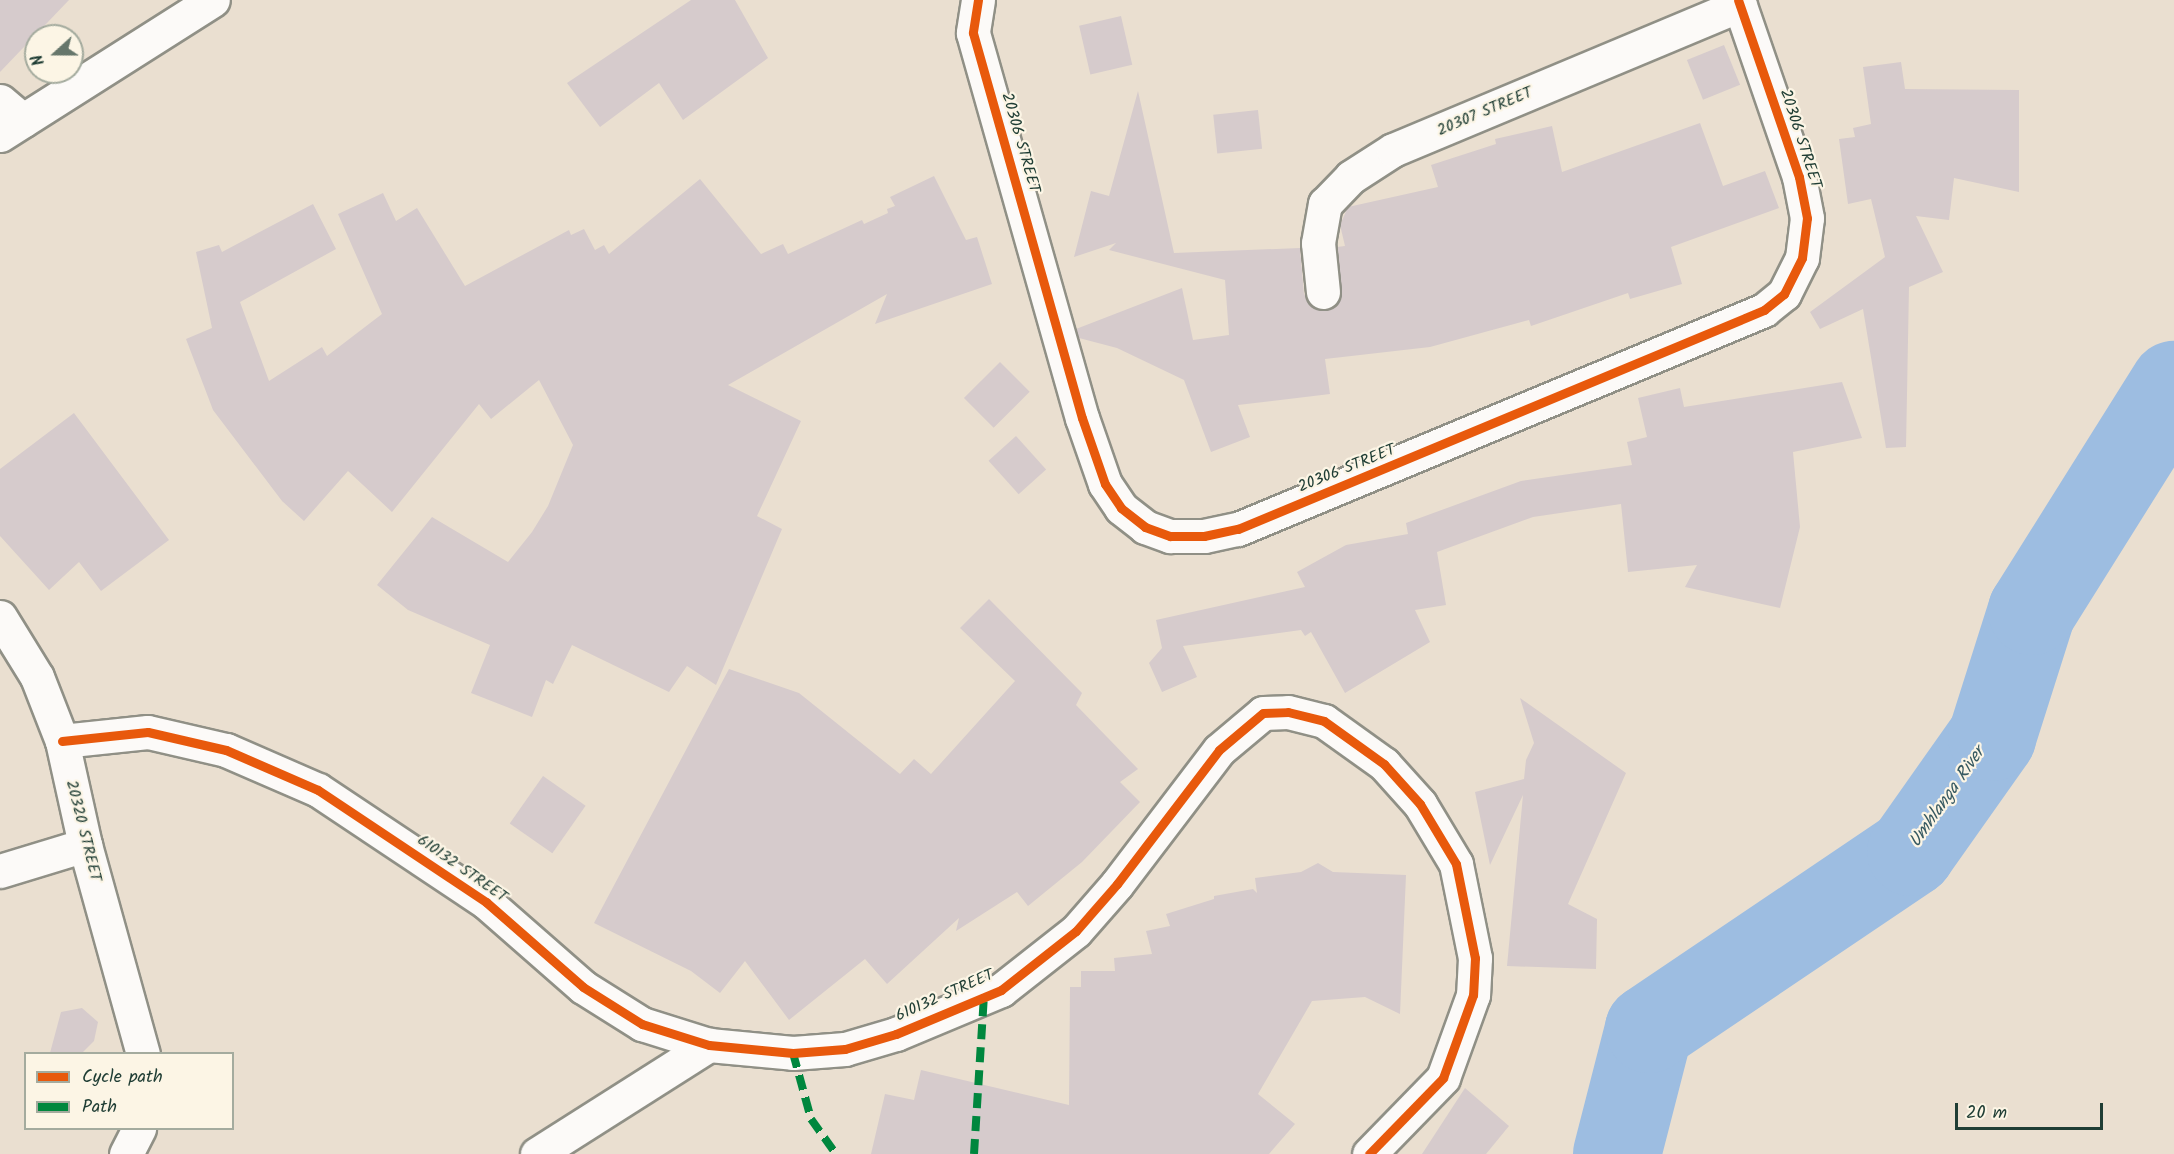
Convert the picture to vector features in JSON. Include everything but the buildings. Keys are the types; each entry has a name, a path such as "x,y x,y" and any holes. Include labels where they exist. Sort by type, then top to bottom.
{"street":[{"path":"8,119 213,0"},
{"name":"20306 STREET","path":"978,0 973,33 1082,418 1105,484 1121,508 1145,527 1170,536 1204,536 1238,529 1764,310 1784,294 1802,258 1807,218 1798,177 1739,2"},
{"name":"20307 STREET","path":"1323,292 1318,243 1325,204 1351,177 1393,150 1739,2"},
{"name":"20320 STREET","path":"0,617 37,677 62,741 85,845 143,1052"},
{"name":"610132 STREET","path":"62,741 148,732 226,750 318,790 486,902 583,987 642,1024 709,1045 793,1053 845,1049 896,1034 1001,990 1076,931 1117,884 1219,750 1263,713 1288,712 1324,721 1384,764 1420,804 1456,864 1471,926 1475,958 1473,995 1443,1078 1369,1154"},
{"path":"0,871 85,845"},
{"path":"537,1154 709,1045"},
{"path":"126,1154 139,1130"}],"waterway":[{"name":"Umhlanga River","path":"1617,1154 1649,1029 1911,852 1992,737 2032,611 2174,385"}],"marked path":[{"path":"974,1154 984,997"},
{"path":"793,1053 811,1119 836,1154"}],"cycle path":[{"path":"978,0 973,33 1082,418 1105,484 1121,508 1145,527 1170,536 1204,536 1238,529 1764,310 1784,294 1802,258 1807,218 1799,177 1738,0"},
{"path":"62,741 148,732 226,750 318,790 486,902 583,987 642,1024 709,1045 793,1053 845,1049 896,1034 1001,990 1076,931 1117,884 1219,750 1263,713 1288,712 1324,721 1384,764 1420,804 1456,864 1475,958 1473,995 1443,1078 1369,1154"}]}
